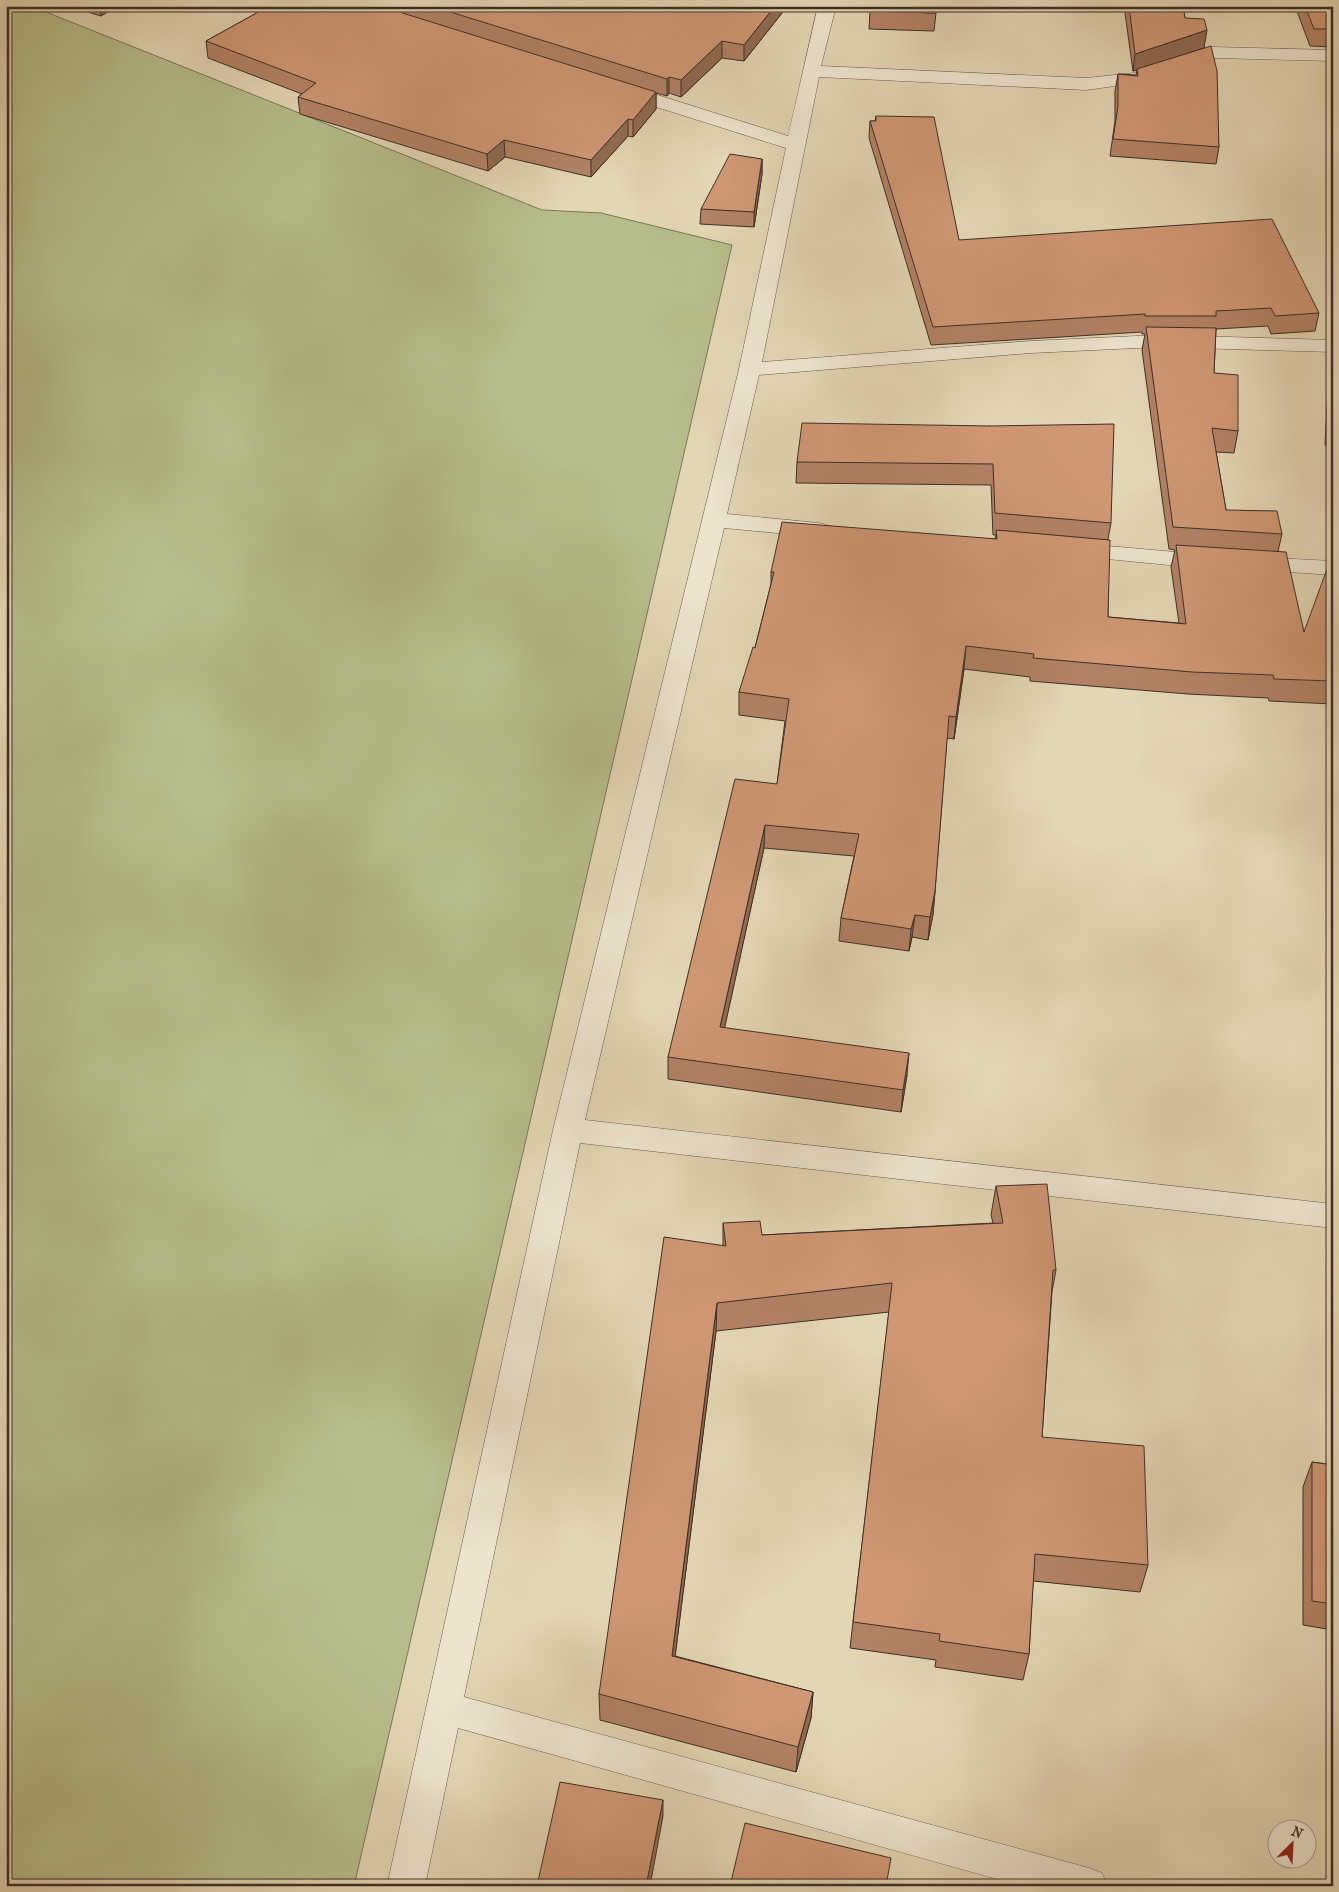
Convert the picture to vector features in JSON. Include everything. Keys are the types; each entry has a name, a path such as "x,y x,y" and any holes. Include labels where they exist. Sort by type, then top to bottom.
{"street":[{"path":"406,1886 568,1130 750,369 811,71 827,6"},
{"path":"811,71 1086,84 1137,78 1212,52 1333,56"},
{"path":"608,86 797,145"},
{"path":"750,369 1031,347 1149,341 1333,346"},
{"path":"714,520 844,532"},
{"path":"1050,548 1213,562 1333,568"},
{"path":"568,1130 1333,1216"},
{"path":"445,1708 1089,1886"}],"green space":[{"path":"6,6 31,6 542,210 601,213 732,245 354,1886 6,1886"}],"building":[{"path":"265,6 380,6 656,92 633,120 628,119 591,160 504,140 487,154 298,97 316,83 206,41 262,10"},
{"path":"431,6 775,6 744,45 722,41 681,80 669,77 667,79"},
{"path":"871,6 936,6 936,13 870,11"},
{"path":"1129,6 1183,6 1185,18 1204,19 1207,30 1135,54"},
{"path":"1305,6 1333,6 1333,29 1314,29"},
{"path":"1211,46 1217,71 1219,147 1113,139 1118,106 1118,74 1138,76 1137,69"},
{"path":"876,116 934,117 959,240 1272,219 1319,313 1275,316 1271,308 1216,311 1216,316 1145,316 1145,314 933,327 870,121 876,121"},
{"path":"730,154 762,159 754,212 701,209"},
{"path":"1146,327 1216,328 1214,373 1238,375 1238,431 1212,428 1226,510 1277,511 1282,534 1173,527"},
{"path":"1332,367 1333,427 1329,427"},
{"path":"802,423 990,426 1114,424 1111,523 995,513 993,464 797,462"},
{"path":"782,522 997,539 996,530 1110,540 1108,617 1186,624 1176,545 1286,552 1304,632 1327,569 1333,570 1333,681 1274,679 1273,675 1192,672 1033,658 1034,654 966,646 956,717 949,716 935,891 930,917 915,915 911,929 841,918 859,834 765,825 720,1027 909,1053 903,1090 668,1057 735,779 777,784 789,699 739,692 753,647 755,648 774,572 771,572"},
{"path":"1047,1184 1056,1270 1053,1270 1042,1437 1144,1446 1148,1565 1035,1554 1029,1654 939,1641 940,1634 853,1622 892,1283 717,1303 672,1656 813,1692 798,1747 599,1694 664,1237 726,1246 723,1223 760,1221 762,1235 1003,1223 996,1186"},
{"path":"1312,1462 1333,1465 1333,1604 1312,1601"},
{"path":"560,1782 663,1800 646,1886 537,1886"},
{"path":"745,1823 891,1858 886,1886 730,1886"}]}
